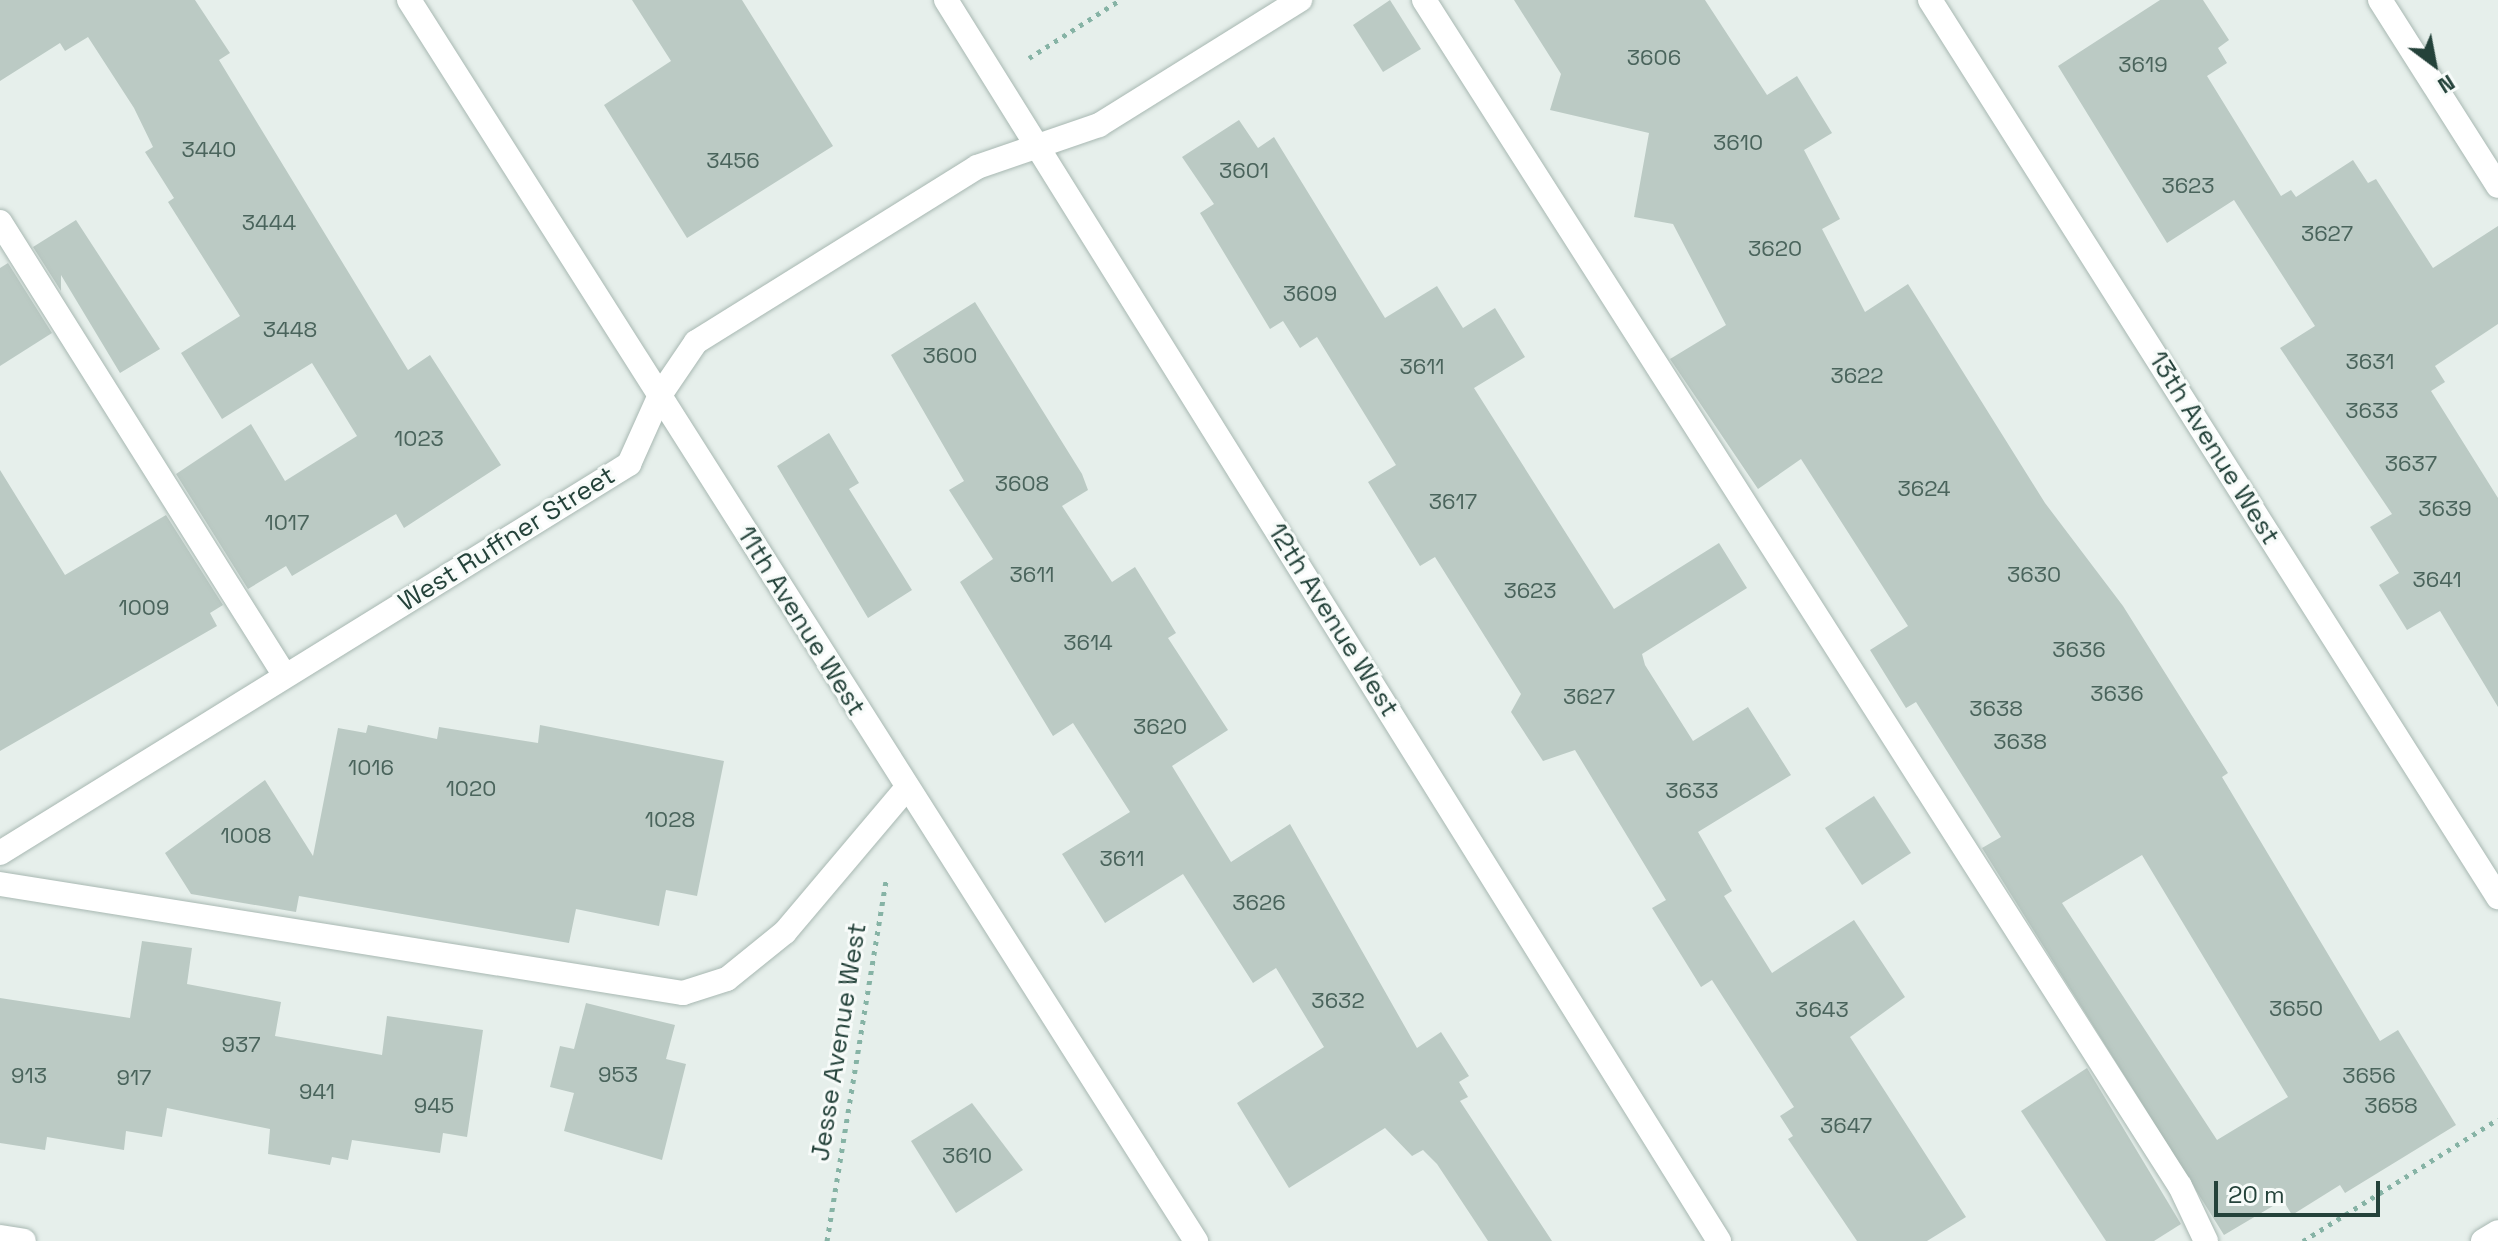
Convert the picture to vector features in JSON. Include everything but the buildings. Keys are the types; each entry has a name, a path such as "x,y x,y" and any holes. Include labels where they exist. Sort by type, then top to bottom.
{"street":[{"name":"11th Avenue West","path":"409,0 660,395 905,790 1196,1241"},
{"name":"12th Avenue West","path":"946,0 1719,1241"},
{"name":"West Ruffner Street","path":"0,853 629,464 660,395 696,342 977,167 1036,144 1099,125 1300,0"},
{"path":"1424,0 2172,1173 2206,1241"},
{"name":"13th Avenue West","path":"1930,0 2498,897"},
{"path":"2380,0 2498,186"},
{"path":"0,222 285,676"},
{"path":"0,884 683,993 727,979 785,932 905,790"},
{"path":"2483,1241 2498,1232"},
{"path":"0,1237 24,1241"}],"path":[{"path":"1022,62 1120,0"},
{"name":"Jesse Avenue West","path":"827,1241 888,865"},
{"path":"2303,1241 2498,1119"}]}
